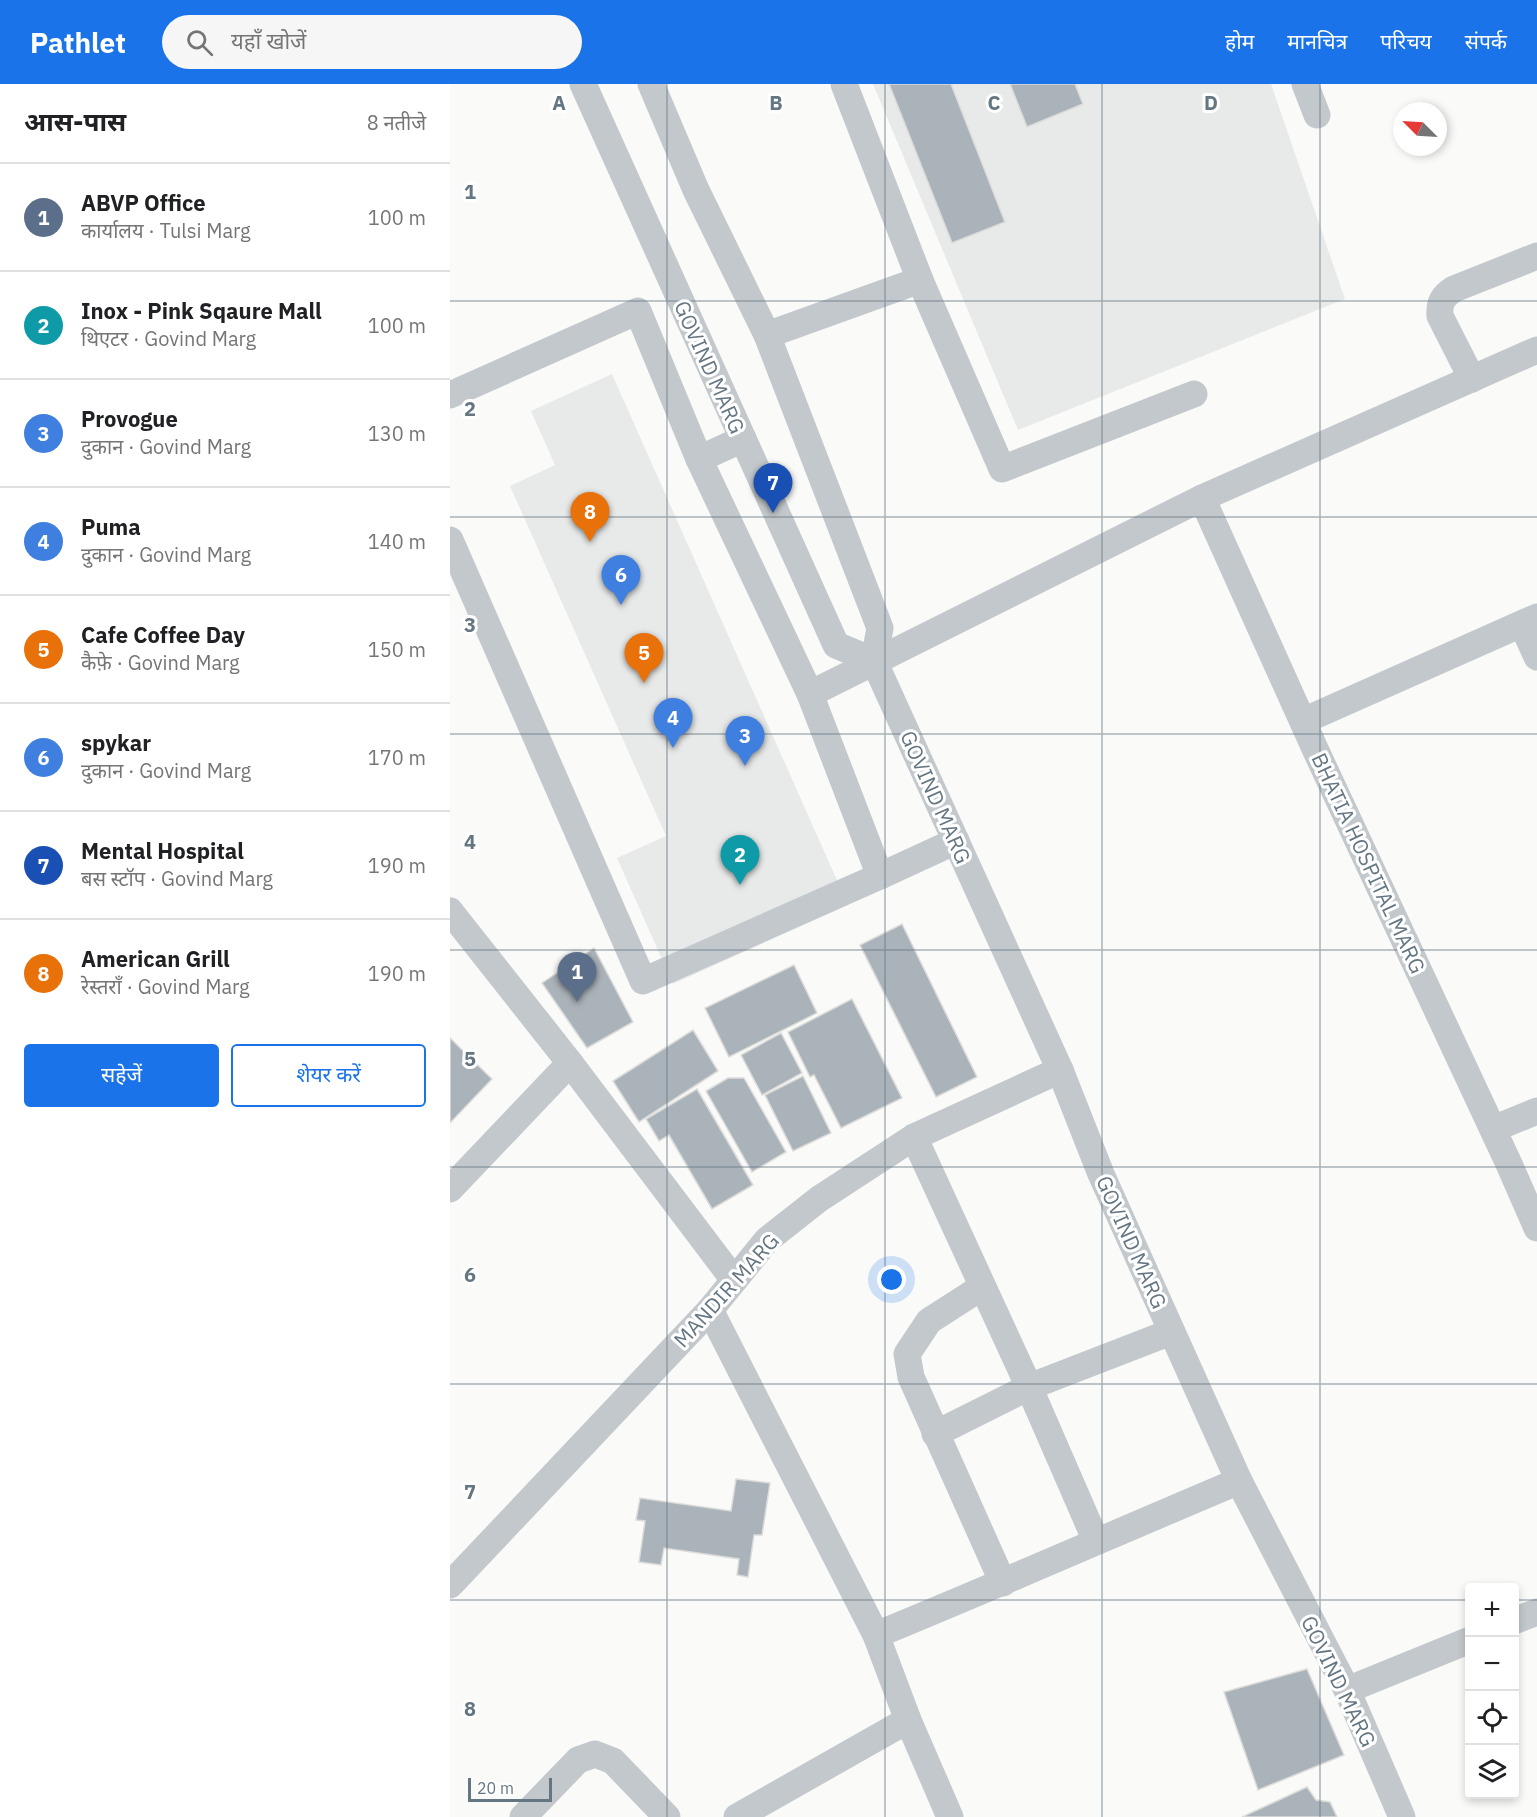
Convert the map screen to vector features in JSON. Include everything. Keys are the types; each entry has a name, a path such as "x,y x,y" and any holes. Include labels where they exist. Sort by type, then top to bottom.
{"street":[{"name":"GOVIND MARG","path":"583,84 836,645 874,661 1060,1070 1101,1174 1239,1481 1347,1690 1402,1817"},
{"path":"651,84 696,190 767,335 880,628 874,661"},
{"path":"844,84 920,280 1002,469 1194,394"},
{"path":"1305,84 1317,115"},
{"path":"1472,379 1440,315 1439,304 1445,295 1455,289 1537,256"},
{"path":"767,335 920,280"},
{"path":"450,395 677,294"},
{"path":"638,311 699,459 810,694 880,876"},
{"path":"810,694 1202,498 1537,350"},
{"path":"699,459 743,439"},
{"name":"BHATIA HOSPITAL MARG","path":"1202,498 1537,1228"},
{"path":"450,540 643,981 956,841"},
{"path":"1303,721 1530,621 1537,657"},
{"path":"450,911 734,1280"},
{"path":"450,1189 570,1064"},
{"name":"MANDIR MARG","path":"450,1585 710,1310 767,1240 819,1199 914,1137 1060,1070"},
{"path":"1493,1129 1537,1111"},
{"path":"914,1137 981,1287 1029,1387 1096,1541"},
{"path":"981,1287 929,1321 907,1354 911,1377 1003,1583"},
{"path":"710,1310 876,1635 908,1720 950,1817"},
{"path":"935,1434 1029,1387 1171,1332"},
{"path":"876,1635 1239,1481"},
{"path":"1519,1619 1537,1612"},
{"path":"1347,1690 1465,1642"},
{"path":"737,1817 908,1720"},
{"path":"523,1817 578,1760 595,1754 613,1761 667,1817"}],"shaded area":[{"path":"873,84 1271,84 1345,299 1018,430"},
{"path":"612,374 848,905 673,984 617,858 666,836 510,486 555,465 531,411"}],"building":[{"path":"889,84 951,84 1005,222 952,243"},
{"path":"1010,84 1075,84 1083,104 1027,127"},
{"path":"902,924 977,1077 936,1097 860,945"},
{"path":"594,948 633,1022 587,1048 542,983"},
{"path":"794,965 817,1013 729,1057 705,1008"},
{"path":"852,999 902,1098 841,1128 814,1075 810,1077 788,1032"},
{"path":"693,1030 718,1071 639,1122 613,1081"},
{"path":"781,1033 802,1073 762,1095 741,1055"},
{"path":"450,1038 492,1079 450,1123"},
{"path":"803,1076 831,1133 793,1151 765,1095"},
{"path":"728,1078 744,1078 786,1152 752,1172 706,1091"},
{"path":"697,1089 753,1185 712,1209 669,1135 659,1141 646,1119"},
{"path":"736,1479 770,1483 762,1535 754,1535 748,1577 737,1575 739,1559 664,1548 661,1565 639,1562 645,1521 636,1520 640,1498 731,1511"},
{"path":"1307,1669 1344,1755 1258,1790 1224,1692"},
{"path":"1307,1787 1316,1800 1330,1802 1337,1817 1242,1817"}],"place":[{"name":"Mental Hospital","path":"773,513"},
{"name":"American Grill","path":"590,542"},
{"name":"spykar","path":"621,605"},
{"name":"Cafe Coffee Day","path":"644,683"},
{"name":"Puma","path":"673,748"},
{"name":"Provogue","path":"745,766"},
{"name":"Inox - Pink Sqaure Mall","path":"740,885"},
{"name":"ABVP Office","path":"577,1002"}]}
